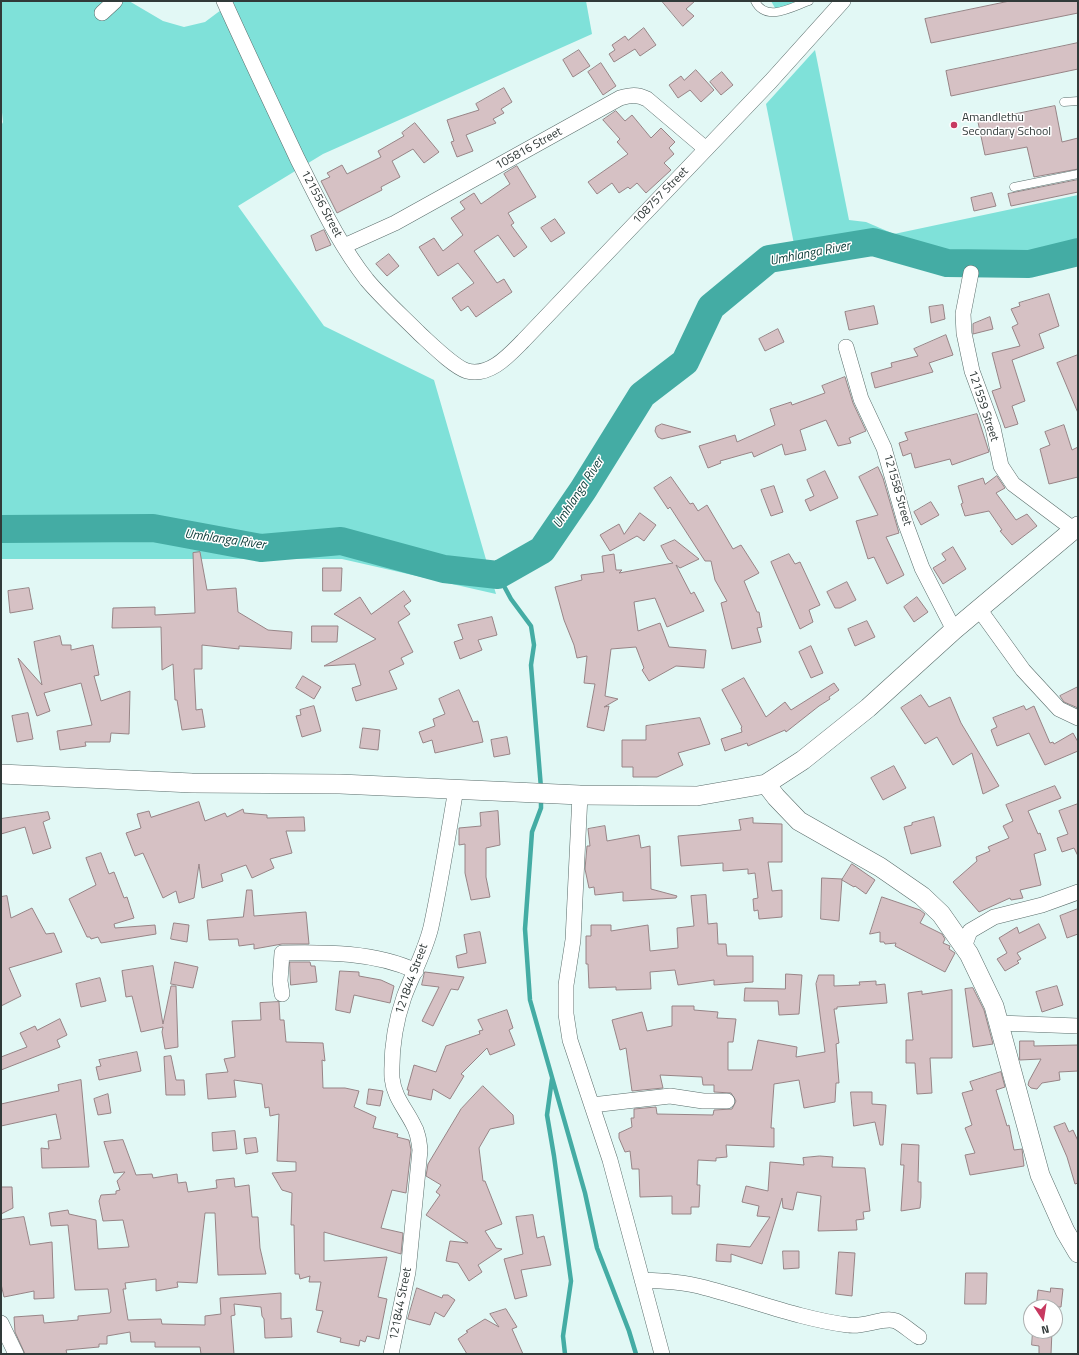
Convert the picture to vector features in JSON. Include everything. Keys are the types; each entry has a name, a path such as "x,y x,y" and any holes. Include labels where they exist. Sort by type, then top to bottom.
{"street":[{"path":"102,13 115,1"},
{"name":"121556 Street","path":"224,1 321,208 344,246 368,280 390,304 434,347 467,371"},
{"name":"108757 Street","path":"467,371 489,370 509,356 706,149 838,3"},
{"name":"105816 Street","path":"344,246 396,222 620,98 639,95 647,99 706,149"},
{"name":"121559 Street","path":"971,273 963,314 964,333 972,371 993,428 1001,466 1013,484 1076,528"},
{"name":"121558 Street","path":"846,347 861,399 884,448 905,522 922,568 954,630"},
{"path":"1,774 192,783 340,784 456,789 516,794 572,795 697,796 766,784 803,760 862,712 954,630 1076,528"},
{"path":"979,609 1023,670 1059,709 1078,718"},
{"path":"766,784 799,821 880,867 922,896 941,914 964,947 994,1006 1040,1175 1053,1207 1078,1254"},
{"name":"121844 Street","path":"391,1354 408,1272 420,1150 418,1134 413,1123 398,1101 392,1080 392,1052 396,1023 404,997 416,972 431,927 456,789"},
{"path":"572,795 573,940 566,985 566,1014 570,1040 592,1105 624,1210 662,1354"},
{"path":"964,947 970,931 994,917 1042,906 1078,892"},
{"path":"282,994 280,981 282,953 356,955 380,959 416,972"},
{"path":"999,1023 1078,1026"},
{"path":"592,1105 670,1096 703,1101 727,1101"},
{"path":"642,1280 672,1281 705,1287 816,1319 849,1326 859,1326 891,1320 897,1321 918,1337"},
{"path":"1,1322 16,1354"}],"lane":[{"path":"755,1 758,7 778,13 809,1"},
{"path":"1064,102 1078,101"},
{"path":"1014,187 1078,174"}],"shaded area":[{"path":"1,1 129,1 163,21 184,27 205,22 233,1 586,1 592,34 323,154 238,206 324,326 434,380 496,594 342,559 1,559 1,126 3,122 1,103"},
{"path":"771,1 806,1 778,13"},
{"path":"815,50 849,220 866,222 894,234 1078,195 1078,247 1027,259 947,257 873,236 795,249 766,104"}],"building":[{"path":"662,1 695,1 686,9 694,16 683,26"},
{"path":"1010,1 1078,1 1078,13 931,43 925,19"},
{"path":"644,28 656,45 640,56 635,49 614,62 609,54 615,50 612,45 625,36 628,40"},
{"path":"1078,43 1078,69 951,96 946,71"},
{"path":"579,50 590,66 573,77 563,60"},
{"path":"601,63 616,86 603,95 588,72"},
{"path":"696,70 714,90 701,102 690,90 678,98 669,85 681,76 684,80"},
{"path":"722,72 733,85 721,95 710,82"},
{"path":"504,88 512,102 501,109 504,113 493,119 496,123 466,135 473,151 457,157 451,142 454,141 447,120 479,110 476,104"},
{"path":"1055,106 1062,142 1078,138 1078,169 1034,177 1027,147 985,155 978,122"},
{"path":"616,111 625,121 632,115 651,138 661,128 675,142 669,148 674,154 664,163 671,170 646,193 637,183 630,189 628,187 619,193 612,183 597,194 588,182 628,154 617,142 620,139 603,120"},
{"path":"415,123 439,152 424,163 413,149 392,161 400,177 381,187 382,190 337,213 321,181 330,177 327,173 342,165 347,174 381,157 378,151 404,136 402,133"},
{"path":"517,166 536,197 508,213 514,223 511,225 527,247 514,257 498,235 474,251 497,283 504,279 512,292 476,317 468,306 461,311 452,298 474,283 458,263 438,276 419,247 434,238 443,251 463,235 451,218 465,209 460,202 474,193 481,204 510,184 504,174"},
{"path":"1078,180 1078,192 1011,206 1008,194"},
{"path":"992,193 996,206 974,211 971,198"},
{"path":"555,219 565,233 551,242 541,228"},
{"path":"324,230 331,245 316,251 311,236"},
{"path":"389,254 399,266 387,276 376,264"},
{"path":"1049,294 1059,326 1039,334 1044,348 1012,360 1025,401 1012,406 1018,424 1005,428 992,391 1001,388 992,353 1020,346 1012,327 1018,324 1011,309 1020,306 1019,303"},
{"path":"943,305 945,319 931,323 929,307"},
{"path":"874,306 878,324 849,330 845,312"},
{"path":"990,317 993,329 973,334 973,324"},
{"path":"778,329 784,342 765,351 759,339"},
{"path":"946,335 953,355 929,363 933,372 875,388 871,373 892,367 891,363 918,356 914,349"},
{"path":"1078,355 1078,413 1057,363"},
{"path":"845,377 853,403 866,431 849,438 851,443 838,446 826,420 800,430 806,450 785,455 782,444 754,457 752,452 720,461 721,463 708,468 699,446 735,435 737,442 775,425 770,409 791,402 792,405 825,393 822,386"},
{"path":"977,414 989,452 952,465 950,459 915,468 911,453 903,456 899,443 908,440 905,433"},
{"path":"662,424 691,432 662,439 658,437 655,431 656,427"},
{"path":"1064,425 1072,450 1078,447 1078,477 1049,484 1040,449 1050,445 1045,432"},
{"path":"878,467 883,478 899,533 886,537 904,575 887,584 874,557 868,559 856,521 878,515 859,477"},
{"path":"825,471 838,498 810,511 805,500 814,496 807,480"},
{"path":"997,476 1005,488 996,493 1016,520 1027,514 1037,526 1012,545 1000,531 1002,530 989,511 965,516 961,504 963,503 958,486 983,478 985,484"},
{"path":"671,477 690,504 693,503 698,511 707,505 733,549 741,545 759,573 744,581 757,612 759,612 762,627 757,628 761,642 732,649 721,603 727,601 715,580 711,561 705,561 670,507 668,509 654,488"},
{"path":"774,486 783,512 771,516 761,490"},
{"path":"931,502 939,515 921,525 914,512"},
{"path":"640,513 656,525 644,541 637,536 610,551 600,535 619,524 624,534"},
{"path":"675,540 699,559 680,568 676,565 691,594 694,592 704,611 667,627 655,598 634,602 638,631 660,623 669,647 706,650 704,668 676,666 649,681 642,670 644,668 636,647 611,649 605,696 618,699 604,707 609,706 604,731 587,727 595,684 584,683 587,656 577,658 555,587 582,580 581,575 604,572 602,556 614,554 616,570 622,570 619,573 673,563 668,559 661,546"},
{"path":"953,547 966,569 943,584 933,568 946,560 942,554"},
{"path":"200,552 207,590 236,588 238,612 268,630 292,632 291,649 239,646 239,649 202,645 202,669 194,669 196,710 202,709 205,727 182,730 177,700 175,700 173,664 162,670 161,627 112,628 113,608 155,607 155,615 195,613 193,553"},
{"path":"789,554 795,564 800,562 820,605 809,610 813,622 800,629 771,562"},
{"path":"323,568 342,568 341,591 323,591"},
{"path":"847,582 856,600 840,608 835,608 827,592"},
{"path":"29,588 33,609 10,613 8,591"},
{"path":"404,591 411,601 404,606 410,614 398,622 413,652 401,658 404,664 389,671 397,689 356,701 352,688 361,685 355,664 324,666 376,639 334,614 360,597 371,614"},
{"path":"917,597 928,612 914,622 904,607"},
{"path":"492,617 497,635 478,640 482,650 460,659 454,642 463,639 458,625"},
{"path":"867,621 875,637 855,646 848,629"},
{"path":"312,626 338,626 337,642 312,642"},
{"path":"60,636 62,645 71,645 71,650 93,645 99,675 94,676 101,701 130,691 129,734 111,733 110,742 85,742 86,746 60,750 57,731 92,725 81,683 44,693 50,711 37,716 18,658 42,685 34,642"},
{"path":"811,646 823,673 811,678 799,652"},
{"path":"303,676 321,687 314,699 296,688"},
{"path":"744,678 766,717 785,702 791,710 834,683 839,690 829,697 830,699 786,732 785,730 748,746 747,743 725,751 721,739 742,732 742,727 722,690"},
{"path":"1078,687 1078,708 1064,702 1060,696"},
{"path":"459,690 473,722 478,721 483,742 435,753 432,740 423,743 419,732 435,726 433,719 445,714 439,699"},
{"path":"921,695 929,707 950,697 961,723 999,786 983,794 972,753 953,765 937,737 925,744 901,708"},
{"path":"314,706 321,731 302,737 296,716 301,715 300,710"},
{"path":"1024,706 1026,710 1034,706 1050,743 1053,742 1054,744 1073,733 1078,742 1078,751 1045,765 1029,733 997,746 991,730 997,727 993,718"},
{"path":"28,713 33,739 17,742 12,716"},
{"path":"700,718 710,744 678,753 683,765 657,777 633,777 633,767 622,767 622,740 646,740 646,726"},
{"path":"363,728 380,730 378,750 360,748"},
{"path":"507,737 510,754 494,757 491,740"},
{"path":"894,766 906,788 883,800 871,778"},
{"path":"1055,786 1061,798 1028,811 1038,834 1040,833 1046,850 1034,854 1041,885 1020,890 1023,898 1011,900 1010,898 979,912 953,882 977,861 976,857 990,851 988,847 1009,838 1003,826 1013,821 1006,805"},
{"path":"199,802 205,821 225,813 227,817 243,809 244,813 267,815 267,818 304,817 305,831 286,831 292,853 270,859 274,868 252,878 246,865 221,874 223,881 202,888 199,864 194,898 179,903 176,891 163,898 143,853 135,856 126,833 141,828 137,814 149,811 151,817"},
{"path":"1078,804 1078,856 1074,848 1062,852 1057,838 1068,834 1059,811"},
{"path":"498,811 500,845 486,848 486,877 490,897 471,900 465,873 465,844 459,845 459,828 481,826 480,813"},
{"path":"48,812 50,819 43,822 51,848 33,854 25,827 1,834 1,819"},
{"path":"934,817 941,846 911,854 904,827 912,825 912,823"},
{"path":"753,818 753,823 782,824 782,862 768,862 772,891 782,890 782,917 759,919 758,910 754,911 753,899 758,898 755,873 748,874 748,869 723,871 723,863 681,866 678,836 741,830 739,820"},
{"path":"605,826 607,841 639,835 641,848 650,846 651,889 677,896 676,898 623,901 623,892 595,895 594,887 589,888 585,869 587,846 590,846 588,829"},
{"path":"101,853 109,874 114,872 124,898 127,897 134,918 114,924 115,928 155,925 156,934 101,943 98,937 91,939 90,937 87,937 69,899 96,885 86,858"},
{"path":"852,864 875,880 866,894 855,886 854,887 842,880"},
{"path":"822,878 842,879 839,921 821,919"},
{"path":"247,890 252,890 254,916 306,912 309,944 282,944 254,949 254,944 239,946 238,939 209,940 207,920 243,917"},
{"path":"706,895 708,924 717,923 718,944 726,944 727,956 753,956 753,982 714,985 714,980 678,985 675,970 650,972 651,989 616,990 616,987 589,988 588,964 586,964 586,936 591,936 591,925 611,925 611,931 648,925 650,951 678,948 677,928 694,926 691,896"},
{"path":"7,896 11,918 32,908 46,934 54,933 62,952 9,968 21,996 1,1006 1,897"},
{"path":"882,897 920,910 925,914 920,923 942,934 945,939 943,943 950,946 949,949 955,953 945,972 895,946 896,943 885,944 884,942 880,942 880,932 870,934"},
{"path":"1078,909 1078,934 1067,938 1060,916"},
{"path":"174,923 189,925 187,942 171,939"},
{"path":"1039,924 1046,938 1017,953 1021,959 1017,961 1019,963 1005,971 997,959 1007,953 999,938 1017,927 1019,933"},
{"path":"480,932 486,963 458,968 456,956 467,953 464,935"},
{"path":"175,962 198,967 193,988 171,984"},
{"path":"290,962 310,962 311,966 315,966 317,982 291,985"},
{"path":"153,966 163,1024 171,986 176,986 178,1047 165,1049 162,1032 163,1027 141,1032 132,996 126,997 122,971"},
{"path":"340,971 359,972 359,976 381,980 394,986 390,1003 354,995 350,1013 336,1010"},
{"path":"425,972 464,977 458,990 451,989 433,1026 422,1021 439,987 422,985"},
{"path":"786,974 802,975 799,1014 779,1015 778,1001 744,1001 745,988 785,989"},
{"path":"819,975 834,975 834,986 860,985 859,982 876,981 876,985 885,984 887,1003 837,1007 837,1009 834,1009 839,1043 836,1044 839,1083 836,1083 835,1102 804,1108 799,1080 774,1084 771,1128 774,1128 774,1147 726,1145 727,1157 716,1158 716,1161 698,1160 697,1185 700,1185 699,1207 691,1207 691,1214 672,1214 672,1196 640,1197 639,1169 632,1169 630,1151 625,1152 619,1138 619,1133 632,1127 631,1118 634,1118 634,1109 656,1107 657,1114 713,1115 714,1110 732,1109 736,1101 731,1093 714,1092 714,1085 703,1085 702,1077 660,1075 663,1088 632,1091 626,1048 620,1050 612,1020 642,1012 647,1031 672,1026 672,1006 694,1006 694,1010 718,1012 717,1018 736,1019 733,1042 728,1042 728,1070 752,1070 758,1040 797,1047 796,1057 825,1052 816,984"},
{"path":"100,978 106,1001 81,1007 76,984"},
{"path":"1057,986 1063,1005 1042,1012 1036,992"},
{"path":"973,988 984,1010 993,1044 973,1047 965,989"},
{"path":"952,990 952,1058 930,1058 932,1093 917,1094 915,1063 906,1063 906,1040 913,1040 908,993 922,991 922,994"},
{"path":"279,1002 280,1020 284,1020 286,1042 323,1043 325,1061 322,1060 323,1088 345,1088 359,1091 354,1107 376,1117 373,1128 398,1134 397,1137 409,1140 411,1150 406,1193 392,1190 381,1228 403,1233 401,1254 324,1232 324,1261 387,1257 378,1297 387,1299 379,1339 367,1336 365,1342 360,1340 359,1346 340,1342 341,1338 317,1332 323,1311 316,1310 321,1282 309,1282 310,1276 300,1279 299,1274 295,1274 294,1225 291,1225 292,1193 282,1190 272,1173 296,1171 296,1162 277,1161 279,1114 270,1116 269,1107 265,1108 262,1084 234,1080 236,1097 208,1099 206,1074 228,1072 224,1059 235,1057 232,1021 261,1020 260,1003"},
{"path":"507,1010 513,1028 509,1030 515,1045 490,1055 487,1048 461,1074 464,1076 450,1099 433,1089 431,1100 408,1095 409,1090 407,1090 414,1065 436,1072 446,1046 480,1034 479,1031 483,1030 478,1020"},
{"path":"60,1019 67,1035 57,1040 60,1047 1,1070 1,1057 27,1047 20,1033 35,1026 37,1030"},
{"path":"1020,1041 1034,1041 1034,1046 1078,1045 1078,1071 1059,1072 1060,1080 1042,1083 1037,1089 1031,1088 1028,1085 1029,1081 1041,1059 1020,1060"},
{"path":"137,1052 141,1071 99,1080 96,1067 101,1066 99,1060"},
{"path":"171,1056 176,1080 184,1080 185,1095 166,1095 164,1057"},
{"path":"1001,1072 1005,1087 996,1090 1007,1126 1009,1125 1014,1150 1022,1149 1024,1166 970,1175 965,1155 975,1153 965,1128 972,1125 962,1093 973,1090 970,1082"},
{"path":"81,1080 89,1167 42,1168 41,1148 49,1149 48,1141 61,1139 56,1114 1,1126 1,1104 59,1091 58,1085"},
{"path":"483,1086 513,1115 514,1124 490,1129 479,1148 483,1181 485,1181 502,1224 485,1231 496,1248 502,1249 478,1265 482,1272 469,1281 458,1263 446,1261 450,1241 468,1243 426,1215 440,1195 436,1192 441,1185 426,1176 428,1164 461,1109"},
{"path":"369,1089 383,1091 380,1106 367,1104"},
{"path":"851,1092 872,1092 872,1104 886,1105 883,1145 880,1145 875,1122 854,1126"},
{"path":"108,1094 111,1113 98,1115 94,1099"},
{"path":"1065,1123 1069,1132 1073,1130 1078,1141 1078,1183 1075,1184 1067,1157 1054,1127"},
{"path":"235,1131 237,1149 213,1151 212,1133"},
{"path":"256,1138 258,1152 246,1154 244,1139"},
{"path":"123,1140 136,1175 152,1174 153,1178 177,1174 178,1183 186,1182 188,1192 217,1188 216,1180 234,1178 235,1187 249,1185 252,1217 258,1217 260,1248 266,1274 218,1275 215,1213 205,1213 197,1283 177,1282 178,1287 156,1291 156,1279 125,1283 126,1289 123,1289 128,1320 161,1319 162,1324 205,1325 205,1316 221,1314 220,1298 281,1293 281,1319 291,1318 292,1337 265,1338 264,1319 262,1316 261,1307 234,1304 235,1315 231,1316 234,1354 201,1354 200,1347 155,1347 155,1342 131,1342 130,1332 107,1336 107,1344 99,1344 99,1347 66,1350 67,1354 25,1354 15,1332 14,1317 43,1315 44,1323 78,1320 78,1316 110,1313 111,1311 108,1289 75,1290 68,1225 51,1226 49,1213 68,1210 69,1214 96,1220 98,1249 129,1247 123,1220 103,1221 99,1201 101,1195 116,1194 116,1191 120,1190 117,1181 125,1172 114,1173 104,1142"},
{"path":"902,1144 919,1145 918,1182 921,1182 921,1197 920,1208 901,1211 904,1165 901,1165"},
{"path":"820,1156 833,1157 832,1167 865,1168 870,1211 863,1212 864,1219 856,1220 857,1230 818,1231 821,1196 797,1192 793,1210 783,1208 782,1198 762,1264 731,1254 731,1262 716,1261 717,1244 750,1247 770,1217 757,1216 759,1206 742,1202 746,1186 768,1191 770,1162 804,1165 803,1158"},
{"path":"1,1187 12,1187 13,1208 1,1214"},
{"path":"533,1215 537,1238 544,1236 551,1265 521,1270 527,1296 515,1299 504,1259 523,1254 516,1217"},
{"path":"24,1217 30,1245 52,1242 54,1298 34,1299 34,1291 4,1297 1,1284 1,1220"},
{"path":"783,1251 799,1251 799,1268 784,1269"},
{"path":"839,1252 855,1253 852,1296 836,1294"},
{"path":"966,1273 987,1273 986,1304 965,1304"},
{"path":"417,1288 442,1298 443,1295 448,1295 455,1300 444,1317 435,1312 430,1325 408,1319"},
{"path":"1051,1288 1063,1289 1062,1299 1037,1299 1038,1290 1050,1292"},
{"path":"506,1309 517,1327 512,1329 523,1354 467,1354 458,1339 468,1332 466,1331 485,1319 499,1327 490,1314"},
{"path":"1032,1339 1052,1339 1051,1354 1039,1354 1039,1346 1032,1345"}],"waterway":[{"name":"Umhlanga River","path":"1,529 153,528 261,548 341,541 444,569 498,575 542,550 583,490 642,395 685,362 711,307 769,259 873,242 947,263 1029,264 1078,252"},
{"path":"498,575 511,599 531,626 534,645 531,665 541,788"},
{"path":"541,798 541,808 532,832 525,929 530,1000 585,1193 597,1248 629,1331 636,1354"},
{"path":"552,1079 547,1115 571,1281 563,1336 565,1354"}],"place":[{"name":"Amandlethu Secondary School","path":"954,125"}]}
